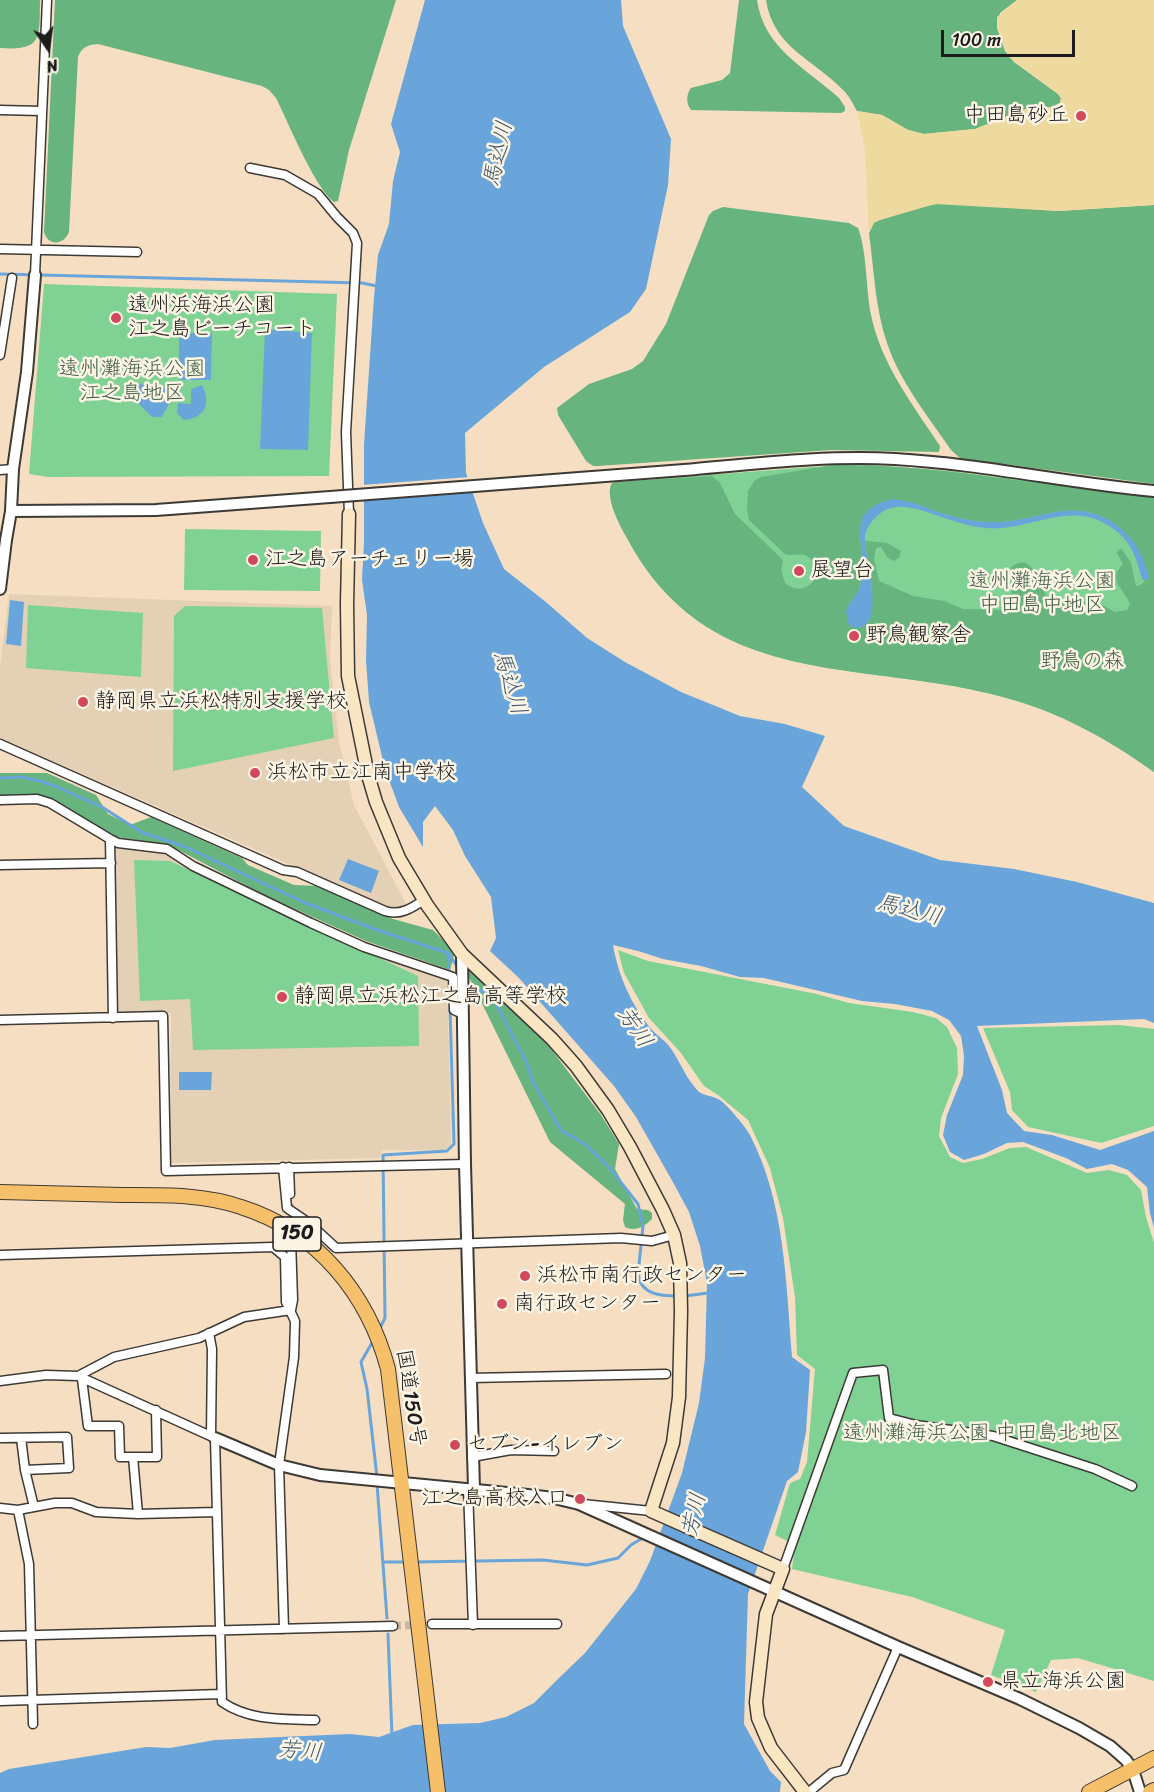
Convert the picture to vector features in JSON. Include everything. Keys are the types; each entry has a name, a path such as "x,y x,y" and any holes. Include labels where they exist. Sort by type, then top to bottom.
{"highway":[{"name":"国道150号","path":"0,1192 186,1196 241,1207 301,1237 338,1271 361,1303 382,1346 388,1369 438,1792"},
{"path":"1089,1792 1154,1758"},
{"path":"1150,1792 1154,1790"}],"main road":[{"path":"349,514 348,676 363,754 376,802 399,858 424,900 462,954 552,1039 576,1066 608,1110 663,1210 674,1235 680,1263 679,1397 673,1443 651,1511 783,1569 772,1589 766,1614 756,1702 758,1718 771,1748 807,1792"}],"street":[{"path":"0,589 11,511 13,469 27,372 38,253 47,0"},
{"path":"0,110 42,111"},
{"path":"250,168 285,176 318,194 353,233 357,251 346,432 349,514"},
{"path":"0,249 38,253 137,252"},
{"path":"0,355 12,278"},
{"path":"11,511 156,510 822,459 891,459 951,464 1154,491"},
{"path":"0,470 13,469"},
{"path":"0,744 283,870 297,872 385,911 394,914 410,909 424,900"},
{"path":"0,800 37,799 50,803 118,843 167,849 193,866 262,901 364,947 453,977 454,1010 463,1014"},
{"path":"110,839 113,1018"},
{"path":"0,865 111,863"},
{"path":"462,954 473,1625"},
{"path":"0,1020 164,1016 166,1171 465,1164"},
{"path":"286,1167 290,1204"},
{"path":"286,1167 286,1209 309,1223 336,1248 621,1238 652,1241 674,1235"},
{"path":"291,1240 293,1300 291,1310"},
{"path":"0,1255 273,1247 285,1257 286,1302 295,1321 294,1357 279,1465 284,1629"},
{"path":"80,1378 114,1357 199,1338 244,1317 291,1310"},
{"path":"209,1333 212,1358 222,1702 232,1710 254,1717 315,1720"},
{"path":"783,1569 853,1373 883,1370 889,1418 916,1425 993,1437 1095,1469 1132,1486"},
{"path":"470,1378 666,1374"},
{"path":"0,1381 46,1375 80,1378 279,1465 320,1475 554,1498 579,1504 651,1511"},
{"path":"80,1378 88,1426 119,1426 120,1457 157,1457 156,1410"},
{"path":"0,1438 67,1437 69,1468 25,1470"},
{"path":"21,1438 25,1470 34,1507"},
{"path":"472,1457 511,1450 554,1451"},
{"path":"133,1457 138,1514"},
{"path":"0,1508 18,1510 56,1503 72,1503 96,1512 138,1514 216,1512"},
{"path":"579,1504 1078,1728 1110,1746 1126,1760 1133,1770 1140,1792"},
{"path":"18,1510 29,1564 33,1724"},
{"path":"432,1624 557,1624"},
{"path":"0,1636 393,1626"},
{"path":"807,1792 832,1773 844,1770 898,1647"},
{"path":"0,1701 222,1695"}],"shaded area":[{"name":"浜松市立江南中学校","path":"9,594 332,606 330,660 339,741 354,805 406,904 396,911 0,738 0,667"},
{"name":"静岡県立浜松江之島高等学校","path":"115,848 167,855 261,906 360,950 447,981 451,1145 445,1150 381,1150 380,1158 170,1163 171,1013 117,1013"}],"green space":[{"path":"0,0 40,0 39,32 32,44 25,47 0,48"},
{"path":"55,0 396,0 349,150 338,201 334,202 319,183 302,154 276,98 269,90 262,86 94,44 83,49 78,57 69,232 60,242 49,240 44,232"},
{"path":"739,0 757,0 761,17 777,44 788,56 839,98 845,111 841,113 691,110 687,99 691,88 722,80 730,73"},
{"path":"766,0 1017,0 1000,13 997,28 1005,51 1014,62 1058,94 1061,98 1060,103 1051,107 1023,110 975,129 924,134 908,130 882,115 857,111 850,98 833,80 786,42 770,16"},
{"path":"945,203 1058,211 1154,205 1154,484 965,459 960,458 951,450 907,385 887,343 877,302 869,233 874,222 923,206"},
{"path":"723,207 849,223 858,228 863,248 869,305 882,350 899,384 940,446 939,452 831,450 598,466 593,466 586,461 558,415 557,408 589,384 632,369 643,361 666,324 709,215"},
{"name":"遠州灘海浜公園 江之島地区","path":"44,284 337,294 329,476 48,477 29,474"},
{"name":"野鳥の森","path":"832,465 872,465 953,472 1154,497 1154,772 1122,750 1088,731 1036,707 962,688 800,663 750,648 704,625 662,589 627,538 611,503 612,483 712,476 720,483 735,514 783,560 781,570 785,583 797,589 805,587 815,579 816,566 809,557 802,554 786,555 749,520 748,491 755,480","holes":["893,499 952,516 986,522 1015,520 1063,511 1094,513 1119,527 1129,537 1144,562 1148,577 1141,585 1136,586 1131,563 1122,549 1118,550 1117,553 1123,564 1118,570 1116,580 1130,604 1127,610 1115,612 1097,602 1050,600 1031,567 1026,563 1019,563 1011,567 1012,604 1003,610 963,609 944,601 913,596 879,581 874,558 876,548 881,547 888,558 894,561 899,558 901,551 887,543 865,541 872,588 848,605 858,591 862,575 861,524 866,514 876,505"]},
{"name":"野鳥の森","path":"871,465 950,471 1154,497 1154,772 1122,750 1088,731 1054,714 1017,701 962,688 800,663 750,648 704,625 662,589 624,533 611,503 610,489 612,483 617,482 812,467"},
{"name":"江之島アーチェリー場","path":"185,529 321,531 320,591 184,590"},
{"path":"28,605 143,613 141,677 26,668"},
{"path":"185,606 322,608 334,738 173,771 174,616"},
{"path":"0,773 47,773 96,795 108,814 130,825 151,817 242,858 248,865 294,885 319,886 393,919 433,930 455,952 450,970 366,941 264,895 169,845 117,837 40,795 0,795"},
{"path":"134,860 170,861 418,976 419,1046 193,1050 190,999 140,1001"},
{"name":"遠州灘海浜公園 中田島北地区","path":"618,950 648,961 817,994 849,1003 913,1012 936,1018 947,1027 957,1048 958,1074 941,1118 939,1136 950,1157 963,1163 982,1159 1010,1148 1026,1147 1087,1173 1109,1170 1127,1175 1141,1190 1154,1243 1154,1681 1078,1658 1051,1660 1036,1692 991,1675 1005,1630 912,1597 792,1569 795,1545 775,1535 790,1483 800,1479 807,1462 815,1369 797,1355 795,1297 783,1218 770,1168 748,1120 704,1086 681,1053 649,1018 624,973"},
{"path":"472,969 548,1045 601,1115 619,1144 615,1169 637,1209 648,1210 652,1213 652,1219 646,1224 636,1229 625,1227 623,1220 625,1204 550,1142 467,973"},
{"path":"1119,1025 1154,1029 1154,1126 1101,1143 1028,1127 1012,1110 1010,1092 983,1028"}],"sand":[{"name":"中田島砂丘","path":"1017,0 1154,0 1154,205 1058,211 935,204 880,220 874,223 869,233 865,149 857,111 882,115 908,130 924,134 975,129 1023,110 1051,107 1060,103 1061,98 1058,94 1009,57 997,28 997,17"}],"water":[{"path":"425,0 621,0 623,26 671,139 668,185 646,289 630,312 544,367 465,433 466,473 483,523 504,569 587,638 625,662 681,692 740,716 785,724 825,736 802,787 844,826 940,860 1014,869 1077,882 1154,903 1154,1023 1144,1019 977,1026 1002,1090 1007,1113 1024,1131 1052,1135 1100,1150 1154,1131 1154,1228 1147,1187 1128,1170 1112,1164 1087,1169 1066,1158 1023,1142 1007,1143 964,1160 950,1152 943,1135 947,1115 963,1075 964,1056 961,1036 949,1020 932,1011 862,1001 764,978 740,977 613,945 618,968 627,990 645,1022 670,1047 699,1092 720,1100 750,1135 762,1161 777,1215 782,1243 792,1357 810,1370 806,1432 798,1472 787,1481 748,1594 744,1724 770,1771 781,1782 780,1792 0,1792 0,1773 9,1769 146,1747 170,1748 215,1740 350,1734 379,1737 413,1725 480,1723 506,1717 534,1703 585,1653 636,1589 650,1561 682,1473 699,1403 705,1358 707,1283 700,1246 689,1212 636,1117 614,1086 519,978 490,951 496,938 491,897 465,856 453,830 435,806 423,822 423,847 399,807 385,769 369,702 366,661 367,615 362,580 364,444 374,297 378,255 389,224 393,181 400,152 391,124"},
{"path":"265,329 312,333 308,450 260,449"},
{"path":"179,333 212,333 211,380 179,380"},
{"path":"141,383 151,394 163,388 171,388 171,399 162,417 152,417 135,400 137,395 133,390"},
{"path":"202,385 206,398 205,409 197,416 184,420 177,413 178,403 191,404 191,389"},
{"path":"893,499 958,518 986,522 1016,520 1063,511 1093,513 1119,527 1129,537 1138,549 1149,577 1145,581 1142,579 1130,546 1119,533 1102,522 1088,517 1074,515 1015,526 986,528 964,524 922,510 892,508 883,511 875,518 866,533 872,608 870,620 863,627 851,627 846,611 862,578 860,529 862,520 867,511 877,504"},
{"path":"10,600 24,602 21,646 6,644"},
{"path":"348,859 379,871 371,893 339,880"},
{"path":"179,1072 212,1072 211,1090 179,1090"}],"pier":[{"path":"470,477 475,492 361,501 361,485"}],"waterway":[{"path":"0,274 362,283 377,286"},
{"path":"0,778 21,777 57,787 102,807 141,832 186,847 303,902 374,929 448,953 459,969"},
{"path":"448,955 449,975"},
{"path":"467,982 486,993 497,1006 526,1061 534,1084 561,1130 586,1145 607,1165 638,1204 643,1226 638,1274 643,1286 659,1295 678,1296"},
{"path":"379,1330 385,1318 383,1155 447,1151 454,1144 450,1009"},
{"path":"685,1296 708,1293"},
{"path":"373,1341 361,1362 367,1389 377,1477"},
{"path":"377,1484 387,1618"},
{"path":"415,1562 543,1560 587,1565 618,1558 631,1545 646,1536"},
{"path":"383,1562 406,1562"},
{"path":"388,1634 392,1736"}],"tunnel":[{"path":"290,1204 291,1233"},
{"path":"393,1626 432,1624"}],"place":[{"name":"中田島砂丘","path":"1081,116"},
{"name":"遠州浜海浜公園 江之島ビーチコート","path":"116,318"},
{"name":"江之島アーチェリー場","path":"253,560"},
{"name":"展望台","path":"799,571"},
{"name":"野鳥観察舎","path":"854,636"},
{"name":"静岡県立浜松特別支援学校","path":"83,702"},
{"name":"浜松市立江南中学校","path":"255,773"},
{"name":"静岡県立浜松江之島高等学校","path":"282,997"},
{"name":"浜松市南行政センター","path":"525,1276"},
{"name":"南行政センター","path":"502,1304"},
{"name":"セブン-イレブン","path":"455,1445"},
{"name":"江之島高校入口","path":"580,1499"},
{"name":"県立海浜公園","path":"988,1682"}],"water label":[{"name":"馬込川","path":"499,154"},
{"name":"馬込川","path":"509,683"},
{"name":"馬込川","path":"909,911"},
{"name":"芳川","path":"634,1028"},
{"name":"芳川","path":"695,1515"},
{"name":"芳川","path":"300,1752"}],"park label":[{"name":"遠州灘海浜公園 中田島中地区","path":"1042,594"}]}
